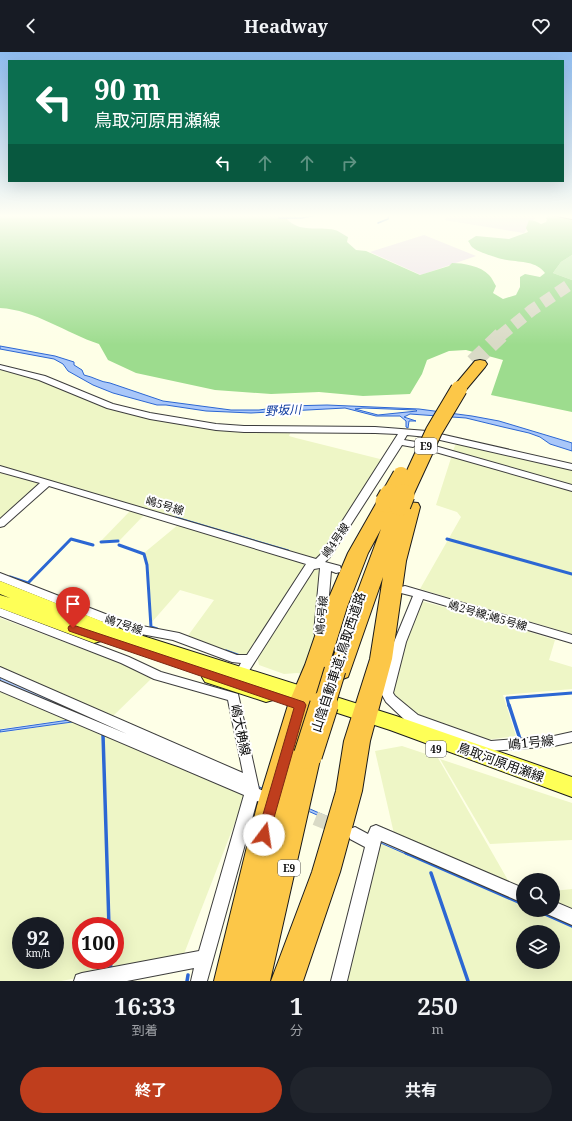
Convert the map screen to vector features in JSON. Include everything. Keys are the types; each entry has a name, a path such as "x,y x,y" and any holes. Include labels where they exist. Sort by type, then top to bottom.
{"highway":[{"path":"230,981 271,806 303,700 330,668 336,607 358,553 398,504 423,469 443,410 456,389 476,363"},
{"path":"286,981 326,872 349,791 363,719 381,659 391,582 398,504 425,430 430,422 443,410"},
{"name":"山陰自動車道;鳥取西道路","path":"262,981 330,668"},
{"name":"山陰自動車道;鳥取西道路","path":"254,981 311,755"}],"main road":[{"name":"鳥取河原用瀬線","path":"0,587 114,634 240,679 363,719 484,755 572,787"},
{"name":"鳥取河原用瀬線","path":"0,601 43,618 240,679"},
{"name":"鳥取河原用瀬線","path":"484,755 572,793"}],"street":[{"path":"0,367 42,378 110,406 150,416 244,429 375,430 404,432 446,438 572,467"},
{"name":"嶋4号線","path":"240,679 310,566 327,566 326,555 404,432"},
{"path":"399,442 413,444"},
{"path":"435,449 572,488"},
{"name":"嶋5号線","path":"0,469 327,566"},
{"path":"0,524 47,482"},
{"name":"嶋6号線","path":"327,566 330,668"},
{"name":"嶋7号線","path":"0,577 104,618 141,630 175,636 236,659 240,679"},
{"name":"嶋2号線;嶋5号線","path":"405,590 572,639"},
{"path":"419,594 400,642 387,692 390,700 413,720 484,755"},
{"name":"嶋大桷線","path":"0,612 126,660 158,676 240,679 255,790 199,981"},
{"path":"0,672 255,790"},
{"path":"0,686 255,790"},
{"name":"嶋1号線","path":"484,755 572,737"},
{"path":"355,834 375,838 516,893"},
{"path":"339,981 375,838"},
{"path":"560,912 572,918"},
{"path":"82,981 205,958"}],"shaded area":[{"path":"384,258 469,258 421,275"}],"green space":[{"path":"0,258 383,258 420,275 449,266 452,263 466,264 477,267 486,272 496,286 493,293 503,299 516,295 520,287 520,277 525,274 540,277 545,273 538,266 533,264 501,258 567,258 561,262 553,273 572,280 572,412 491,395 503,360 466,350 449,351 427,360 422,374 410,394 363,396 319,392 271,394 215,390 136,373 108,360 99,344 38,317 0,308"},
{"path":"567,258 572,258 572,280 553,273 561,262"},
{"path":"0,369 15,371 152,419 291,431 289,436 384,460 319,558 314,559 0,467"},
{"path":"457,441 572,469 572,487 452,453"},
{"path":"452,455 572,490 572,634 420,589 461,517 457,512 436,505"},
{"path":"0,471 38,483 39,485 0,519"},
{"path":"131,510 145,514 119,541 101,541"},
{"path":"179,524 305,562 308,566 250,653 241,655 187,637 214,600 180,590 152,622 148,564 144,553"},
{"path":"314,569 324,571 311,665 303,674 284,674 259,665 257,655"},
{"path":"421,601 478,616 555,640 549,660 572,667 572,689 503,695 516,736 486,740 416,717 393,696 402,656"},
{"path":"0,618 153,677 113,716 0,668"},
{"path":"0,687 71,719 0,729"},
{"path":"78,721 101,731 108,917 72,917 72,969 110,969 110,972 61,981 0,981 0,733"},
{"path":"104,733 246,794 182,959 112,972 112,969 124,969 124,917 111,917"},
{"path":"402,746 438,758 513,889 395,838 375,751"},
{"path":"440,759 572,803 572,840 490,844"},
{"path":"381,837 516,897 516,917 560,917 560,916 572,921 572,981 345,981"},
{"path":"572,889 572,915 560,910 560,890"}],"water":[{"name":"野坂川","path":"0,346 55,356 74,362 74,365 82,370 84,375 163,401 231,410 259,410 287,406 327,405 419,409 499,421 572,443 572,451 550,444 540,437 529,433 466,418 410,414 404,417 416,421 409,421 408,428 406,427 406,421 400,416 376,416 345,408 251,413 206,411 157,405 113,393 93,385 68,371 63,364 54,359 0,349","holes":["355,409 417,411 378,415"]},
{"path":"0,674 411,853 408,855 258,789 0,682"},
{"path":"69,720 72,722 0,732 0,730"}],"waterway":[{"path":"176,518 288,551"},
{"path":"10,577 28,583 71,539 93,545"},
{"path":"447,539 572,574"},
{"path":"101,542 118,541"},
{"path":"119,545 144,554 147,565 151,627 157,629"},
{"path":"226,651 240,656"},
{"path":"509,706 507,698 572,693"},
{"path":"509,705 520,739 517,739"},
{"path":"103,735 109,917"},
{"path":"406,853 516,901"},
{"path":"431,873 468,981"},
{"path":"552,917 572,926"},
{"path":"187,981 188,975"}],"tunnel":[{"path":"500,336 532,310 572,283"},
{"path":"473,362 501,335"},
{"path":"347,572 395,587"},
{"path":"295,810 339,828"}],"route":[{"path":"73,628 237,685 300,705 264,835"}]}
